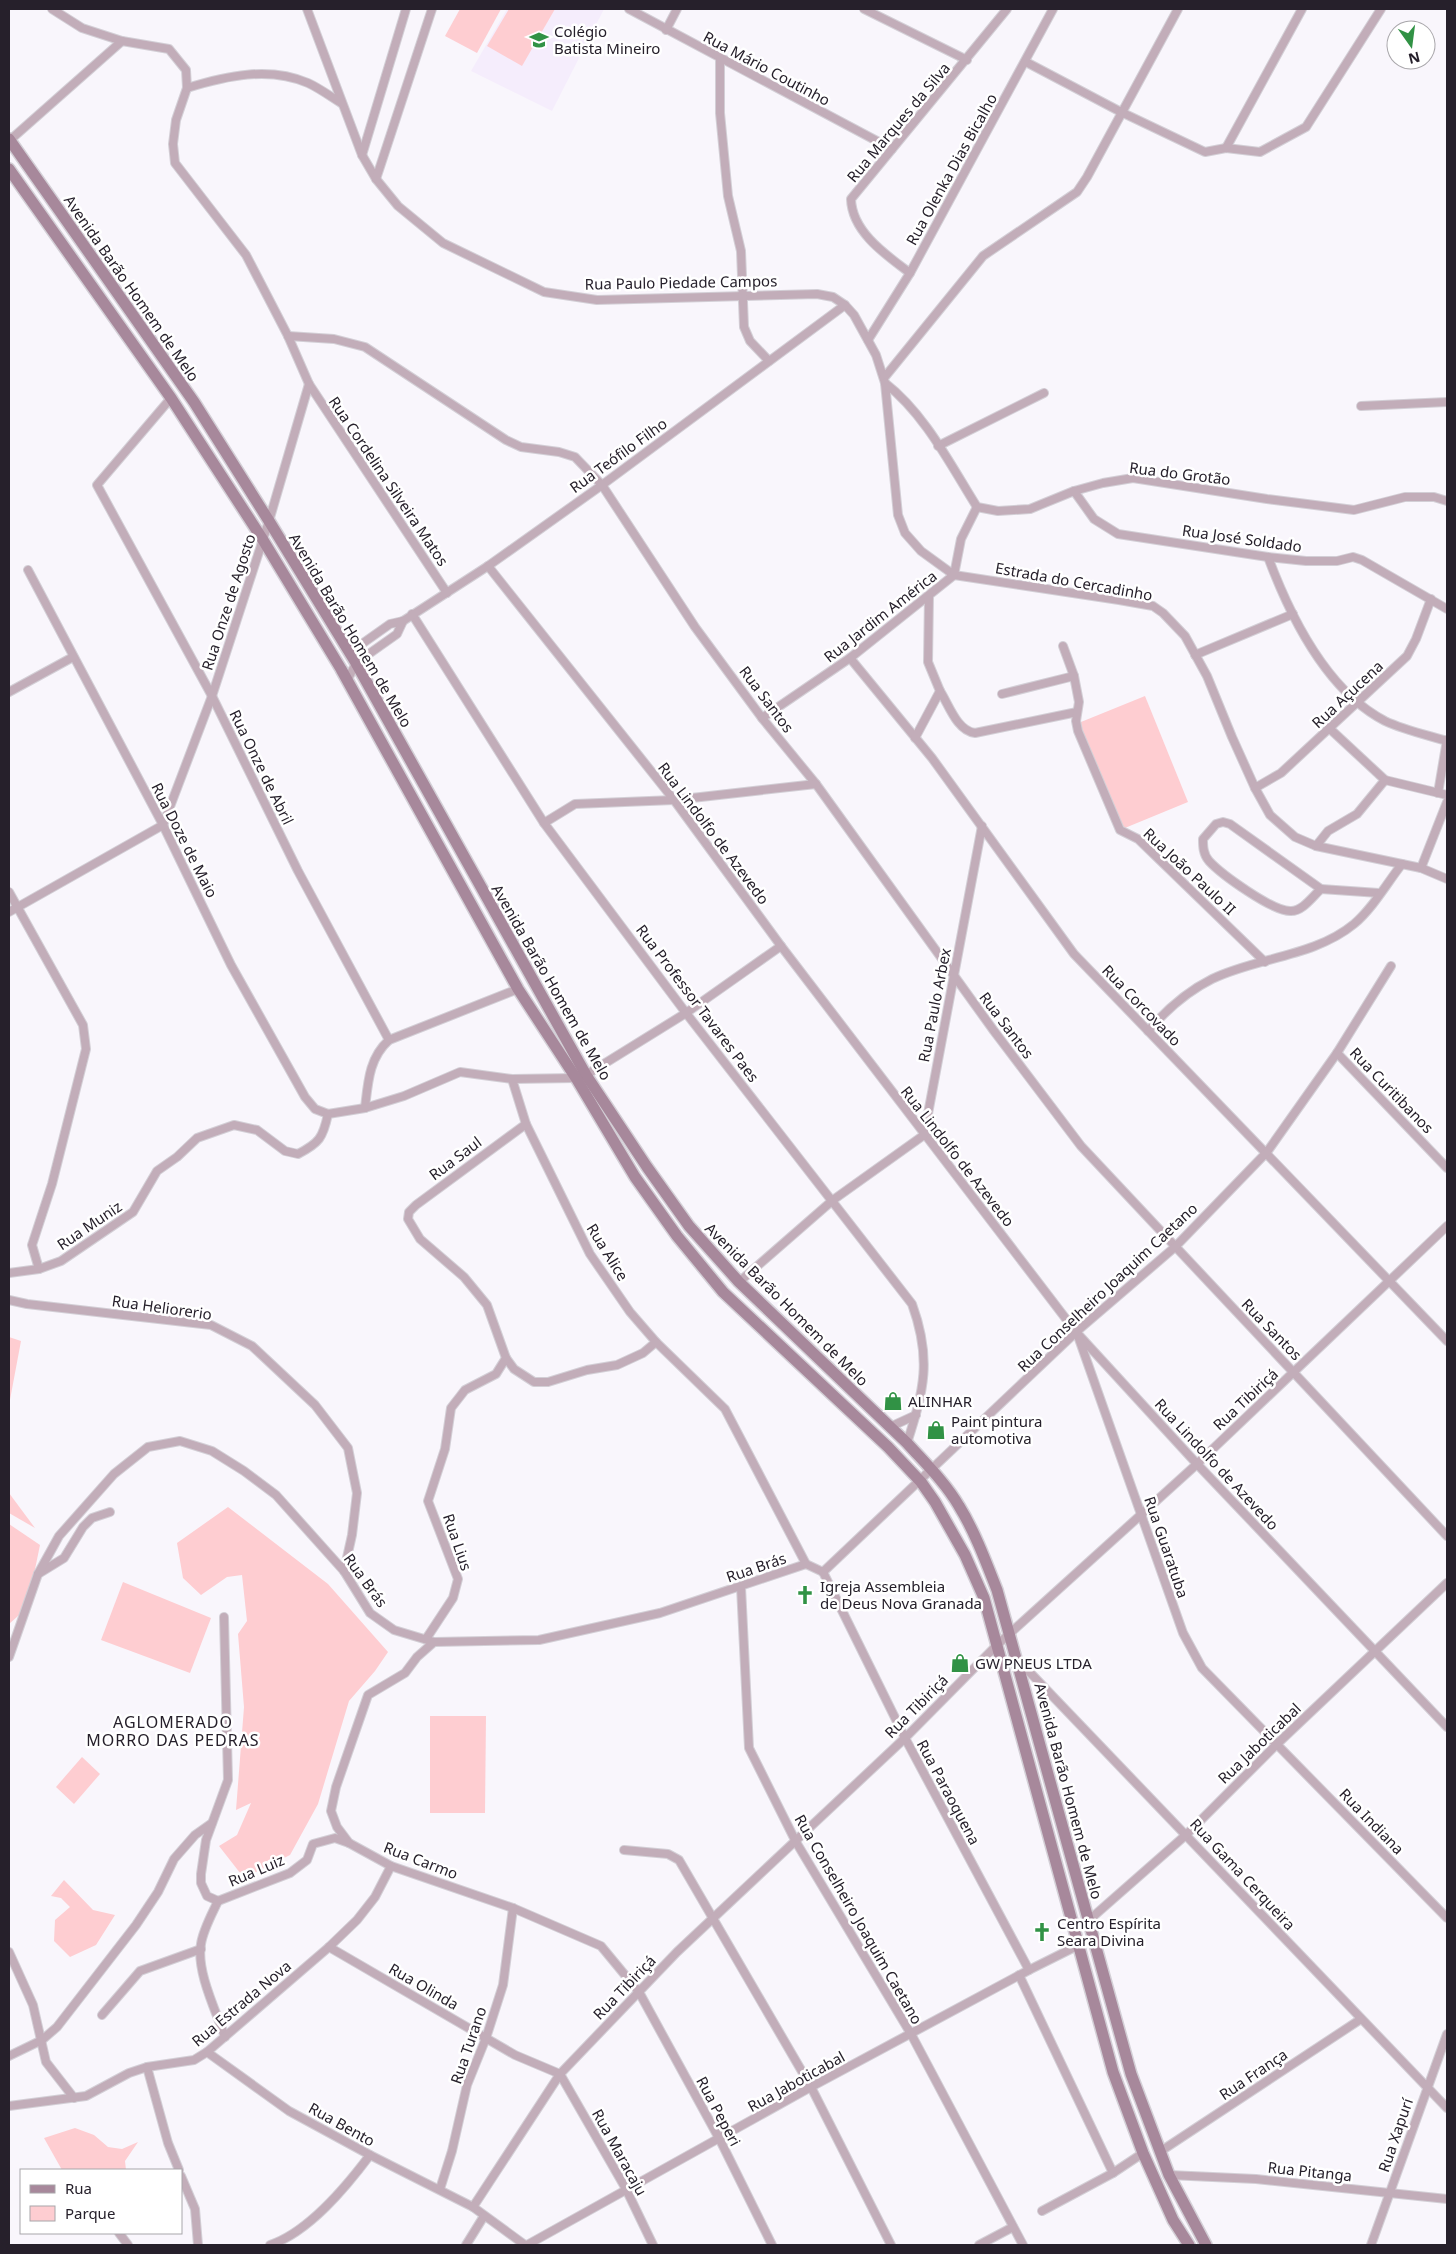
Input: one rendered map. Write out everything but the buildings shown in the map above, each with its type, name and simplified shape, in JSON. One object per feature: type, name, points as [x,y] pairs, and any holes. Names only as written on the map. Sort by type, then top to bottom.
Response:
[{"type":"main road","name":"Avenida Barão Homem de Melo","points":[[9,140],[194,402],[356,663],[635,1177],[677,1236],[723,1292],[888,1447],[921,1482],[935,1502],[965,1555],[984,1598],[1080,1945],[1113,2072],[1143,2153],[1173,2220],[1189,2245]]},
{"type":"main road","name":"Avenida Barão Homem de Melo","points":[[9,169],[172,398],[262,540],[347,681],[518,989],[552,1041],[581,1077],[689,1226],[739,1282],[907,1443],[932,1470],[959,1505],[998,1590],[1131,2074],[1169,2175],[1206,2245]]},
{"type":"main road","points":[[172,398],[182,394],[194,402]]},
{"type":"street","points":[[52,9],[82,28],[122,41],[169,49],[186,70],[187,88],[220,78],[271,72],[308,83],[341,103]]},
{"type":"street","name":"Rua Paulo Piedade Campos","points":[[307,9],[362,155],[376,179],[398,206],[443,244],[544,292],[597,300],[743,294],[817,294],[833,297],[845,305]]},
{"type":"street","points":[[362,155],[406,9]]},
{"type":"street","points":[[376,179],[432,9]]},
{"type":"street","name":"Rua Mário Coutinho","points":[[629,9],[892,149]]},
{"type":"street","points":[[666,30],[677,9]]},
{"type":"street","points":[[864,9],[967,60]]},
{"type":"street","name":"Rua Marques da Silva","points":[[910,273],[885,254],[867,235],[852,210],[852,199],[1007,9]]},
{"type":"street","name":"Rua Olenka Dias Bicalho","points":[[868,340],[910,273],[1026,62],[1053,9]]},
{"type":"street","points":[[978,507],[938,446],[900,394],[884,380],[983,256],[1077,192],[1087,177],[1178,9]]},
{"type":"street","points":[[1226,148],[1302,9]]},
{"type":"street","points":[[1026,62],[1121,112],[1205,152],[1226,148],[1260,152],[1306,127],[1381,9]]},
{"type":"street","points":[[9,140],[122,41]]},
{"type":"street","points":[[720,59],[720,112],[726,178],[741,251],[744,327],[750,340],[769,360]]},
{"type":"street","name":"Rua Cordelina Silveira Matos","points":[[187,88],[175,128],[173,144],[175,163],[246,255],[288,336],[308,384],[447,593]]},
{"type":"street","name":"Estrada do Cercadinho","points":[[845,305],[854,315],[868,340],[884,380],[898,516],[904,533],[921,551],[954,575],[1153,606],[1163,612],[1184,636],[1207,676],[1255,788],[1270,814],[1295,837],[1316,846],[1421,868],[1447,878]]},
{"type":"street","name":"Rua Teófilo Filho","points":[[349,653],[390,624],[403,621],[488,566],[602,485],[845,305]]},
{"type":"street","name":"Rua Santos","points":[[288,336],[334,339],[365,347],[521,448],[559,452],[575,457],[602,485],[695,627],[762,718],[816,784],[954,976],[1081,1146],[1447,1536]]},
{"type":"street","name":"Rua Onze de Agosto","points":[[163,825],[212,696],[269,521],[308,384]]},
{"type":"street","points":[[938,446],[1044,393]]},
{"type":"street","name":"Rua Onze de Abril","points":[[172,398],[98,485],[212,696],[298,871],[389,1040]]},
{"type":"street","points":[[1361,406],[1447,402]]},
{"type":"street","name":"Rua do Grotão","points":[[978,507],[998,511],[1030,510],[1074,491],[1103,483],[1133,478],[1267,500],[1354,510],[1405,497],[1434,497],[1447,501]]},
{"type":"street","name":"Rua José Soldado","points":[[1074,491],[1094,519],[1107,529],[1118,534],[1306,561],[1337,561],[1353,557],[1362,560],[1431,600]]},
{"type":"street","name":"Rua Jardim América","points":[[762,718],[850,658],[954,575],[961,539],[978,507]]},
{"type":"street","points":[[1268,557],[1281,592],[1326,669],[1357,702],[1386,721],[1447,740],[1438,793]]},
{"type":"street","name":"Rua Lindolfo de Azevedo","points":[[488,566],[674,800],[781,946],[1076,1332],[1197,1464],[1447,1728]]},
{"type":"street","name":"Rua Doze de Maio","points":[[28,570],[163,825],[231,965],[305,1097],[315,1109],[328,1114]]},
{"type":"street","points":[[929,596],[928,662],[940,691],[962,728],[968,732],[1077,712]]},
{"type":"street","points":[[1431,600],[1447,609]]},
{"type":"street","name":"Rua Açucena","points":[[1255,788],[1281,773],[1407,656],[1416,639],[1431,600]]},
{"type":"street","name":"Rua Professor Tavares Paes","points":[[412,614],[544,823],[686,1013],[912,1304],[925,1348],[920,1405],[907,1443]]},
{"type":"street","points":[[1195,655],[1293,614]]},
{"type":"street","name":"Rua Teófilo Filho","points":[[356,663],[397,634],[403,621]]},
{"type":"street","name":"Rua João Paulo II","points":[[1062,646],[1074,676],[1079,702],[1076,721],[1078,731],[1120,830],[1138,839],[1265,962]]},
{"type":"street","points":[[9,692],[73,657]]},
{"type":"street","name":"Rua Corcovado","points":[[850,658],[915,738],[982,826],[1074,954],[1267,1152],[1447,1342]]},
{"type":"street","points":[[347,681],[356,663]]},
{"type":"street","points":[[1002,694],[1074,676]]},
{"type":"street","points":[[915,738],[940,691]]},
{"type":"street","points":[[1330,728],[1385,780],[1447,795]]},
{"type":"street","points":[[1316,846],[1328,831],[1357,814],[1385,780]]},
{"type":"street","points":[[544,823],[575,804],[674,800],[816,784]]},
{"type":"street","points":[[1421,868],[1447,802]]},
{"type":"street","points":[[1322,889],[1300,910],[1292,912],[1281,910],[1257,897],[1208,860],[1203,849],[1203,839],[1216,824],[1223,822],[1230,824],[1322,889],[1379,893]]},
{"type":"street","points":[[9,912],[163,825]]},
{"type":"street","name":"Rua Paulo Arbex","points":[[924,1135],[982,826]]},
{"type":"street","points":[[1148,1031],[1170,1005],[1213,979],[1292,954],[1336,936],[1355,924],[1402,864]]},
{"type":"street","points":[[9,892],[82,1025],[86,1049],[52,1184],[32,1246],[38,1269]]},
{"type":"street","points":[[328,1114],[365,1108],[404,1096],[460,1072],[512,1079],[581,1077],[686,1013],[781,946]]},
{"type":"street","name":"Rua Conselheiro Joaquim Caetano","points":[[823,1572],[921,1482],[1076,1332],[1175,1247],[1267,1152],[1336,1053],[1392,966]]},
{"type":"street","points":[[365,1108],[372,1062],[380,1048],[389,1040],[518,989]]},
{"type":"street","name":"Rua Curitibanos","points":[[1336,1053],[1447,1168]]},
{"type":"street","name":"Rua Alice","points":[[512,1079],[526,1124],[590,1254],[630,1312],[656,1342],[725,1409],[806,1564]]},
{"type":"street","name":"Rua Muniz","points":[[9,1273],[38,1269],[61,1261],[133,1212],[157,1171],[177,1157],[197,1138],[234,1124],[257,1130],[285,1151],[298,1154],[314,1146],[324,1134],[328,1114]]},
{"type":"street","name":"Rua Saul","points":[[506,1358],[487,1305],[464,1277],[420,1239],[408,1219],[409,1212],[416,1205],[526,1124]]},
{"type":"street","points":[[739,1282],[833,1200],[924,1135]]},
{"type":"street","name":"Rua Tibiriçá","points":[[473,2207],[560,2074],[639,1992],[714,1917],[796,1842],[904,1738],[997,1645],[1197,1464],[1447,1226]]},
{"type":"street","name":"Rua Heliorerio","points":[[9,1300],[28,1304],[211,1325],[252,1346],[315,1405],[348,1448],[357,1493],[352,1535],[344,1570]]},
{"type":"street","name":"Rua Guaratuba","points":[[1076,1332],[1142,1513],[1183,1633],[1202,1668],[1277,1744]]},
{"type":"street","points":[[506,1358],[514,1369],[534,1382],[548,1382],[587,1370],[618,1365],[644,1353],[656,1342]]},
{"type":"street","name":"Rua Lius","points":[[426,1639],[452,1598],[458,1579],[428,1501],[445,1449],[451,1408],[465,1390],[496,1374],[506,1358]]},
{"type":"street","points":[[890,1427],[916,1415]]},
{"type":"street","name":"Rua Brás","points":[[9,1657],[38,1574],[59,1536],[114,1474],[148,1447],[180,1441],[212,1451],[244,1471],[276,1495],[344,1570],[370,1613],[394,1630],[434,1642],[540,1640],[660,1613],[806,1564]]},
{"type":"street","points":[[38,1574],[64,1558],[83,1527],[92,1518],[110,1512]]},
{"type":"street","points":[[806,1564],[823,1572]]},
{"type":"street","name":"Rua Paraoquena","points":[[823,1572],[904,1738],[1029,1970]]},
{"type":"street","name":"Rua Jaboticabal","points":[[1088,1921],[1187,1834],[1277,1744],[1447,1583]]},
{"type":"street","name":"Rua Conselheiro Joaquim Caetano","points":[[741,1587],[749,1748],[796,1842],[911,2034],[1023,2245]]},
{"type":"street","points":[[224,1617],[228,1780],[206,1840],[201,1883],[207,1896],[218,1901],[201,1944],[201,1949],[206,1983],[225,2037]]},
{"type":"street","name":"Rua Carmo","points":[[434,1642],[417,1657],[405,1673],[368,1695],[336,1787],[331,1811],[338,1828],[349,1843],[391,1866],[513,1908],[602,1946],[639,1992]]},
{"type":"street","name":"Rua Gama Cerqueira","points":[[1018,1660],[1187,1834],[1360,2019],[1427,2085],[1447,2108]]},
{"type":"street","name":"Rua Indiana","points":[[1277,1744],[1447,1918]]},
{"type":"street","points":[[9,2056],[42,2040],[57,2027],[136,1925],[158,1892],[174,1859],[195,1835],[212,1823]]},
{"type":"street","name":"Rua Luiz","points":[[218,1901],[290,1873],[307,1860],[313,1844],[335,1838],[349,1843]]},
{"type":"street","points":[[624,1850],[668,1854],[679,1860],[714,1917],[811,2087],[891,2245]]},
{"type":"street","name":"Rua Estrada Nova","points":[[9,2106],[86,2096],[129,2073],[147,2067],[194,2060],[208,2052],[330,1947],[357,1920],[375,1897],[391,1866]]},
{"type":"street","name":"Rua Turano","points":[[440,2188],[452,2151],[467,2085],[486,2038],[503,1985],[513,1908]]},
{"type":"street","name":"Rua Jaboticabal","points":[[526,2245],[626,2189],[720,2140],[811,2087],[1019,1975],[1080,1945]]},
{"type":"street","name":"Rua Olinda","points":[[330,1947],[515,2055],[560,2074]]},
{"type":"street","points":[[102,2015],[140,1971],[201,1949]]},
{"type":"street","points":[[9,1952],[33,2005],[46,2062],[74,2098]]},
{"type":"street","points":[[1019,1975],[1113,2173]]},
{"type":"street","name":"Rua Peperi","points":[[639,1992],[720,2140],[772,2245]]},
{"type":"street","name":"Rua França","points":[[1160,2151],[1360,2019]]},
{"type":"street","name":"Rua Xapurí","points":[[1371,2245],[1427,2085],[1447,2034]]},
{"type":"street","name":"Rua Bento","points":[[208,2052],[289,2111],[370,2155],[440,2188],[473,2207]]},
{"type":"street","points":[[147,2067],[168,2143],[179,2169]]},
{"type":"street","name":"Rua Maracaju","points":[[560,2074],[626,2189],[653,2245]]},
{"type":"street","points":[[1042,2211],[1113,2173],[1143,2153]]},
{"type":"street","points":[[270,2245],[282,2241],[324,2210],[370,2155]]},
{"type":"street","name":"Rua Pitanga","points":[[1169,2175],[1256,2179],[1447,2199]]},
{"type":"street","points":[[182,2178],[195,2209],[198,2245]]},
{"type":"street","points":[[473,2207],[526,2245]]},
{"type":"street","points":[[466,2245],[484,2216]]},
{"type":"street","points":[[979,2245],[1013,2227]]},
{"type":"street","points":[[119,2234],[128,2245]]},
{"type":"shaded area","name":"Colégio Batista Mineiro","points":[[507,9],[604,9],[552,111],[471,71]]},
{"type":"green space","points":[[460,9],[501,9],[477,53],[445,36]]},
{"type":"green space","points":[[509,9],[555,9],[522,66],[487,46]]},
{"type":"green space","points":[[1145,696],[1188,802],[1120,830],[1076,724]]},
{"type":"green space","points":[[9,1337],[21,1341],[9,1405]]},
{"type":"green space","points":[[9,1493],[35,1528],[9,1513]]},
{"type":"green space","points":[[228,1507],[328,1584],[388,1652],[375,1671],[349,1701],[318,1804],[290,1855],[244,1878],[219,1846],[237,1835],[251,1803],[236,1810],[244,1707],[238,1634],[247,1621],[242,1575],[227,1577],[201,1595],[183,1578],[177,1543]]},
{"type":"green space","points":[[9,1524],[40,1545],[27,1608],[9,1624]]},
{"type":"green space","points":[[123,1582],[211,1618],[190,1673],[101,1640]]},
{"type":"green space","points":[[430,1716],[486,1716],[485,1813],[430,1813]]},
{"type":"green space","points":[[82,1757],[100,1774],[74,1804],[56,1787]]},
{"type":"green space","points":[[64,1880],[93,1910],[115,1915],[96,1945],[70,1957],[54,1941],[55,1920],[70,1907],[61,1898],[51,1896]]},
{"type":"green space","points":[[75,2128],[94,2135],[108,2147],[122,2149],[138,2142],[125,2161],[126,2169],[61,2169],[44,2138]]},
{"type":"place","name":"Colégio Batista Mineiro","points":[[539,40]]},
{"type":"place","name":"ALINHAR","points":[[893,1401]]},
{"type":"place","name":"Paint pintura automotiva","points":[[936,1430]]},
{"type":"place","name":"Igreja Assembleia de Deus Nova Granada","points":[[805,1595]]},
{"type":"place","name":"GW PNEUS LTDA","points":[[960,1663]]},
{"type":"place","name":"Centro Espírita Seara Divina","points":[[1042,1932]]},
{"type":"district","name":"AGLOMERADO MORRO DAS PEDRAS","points":[[173,1731]]}]
